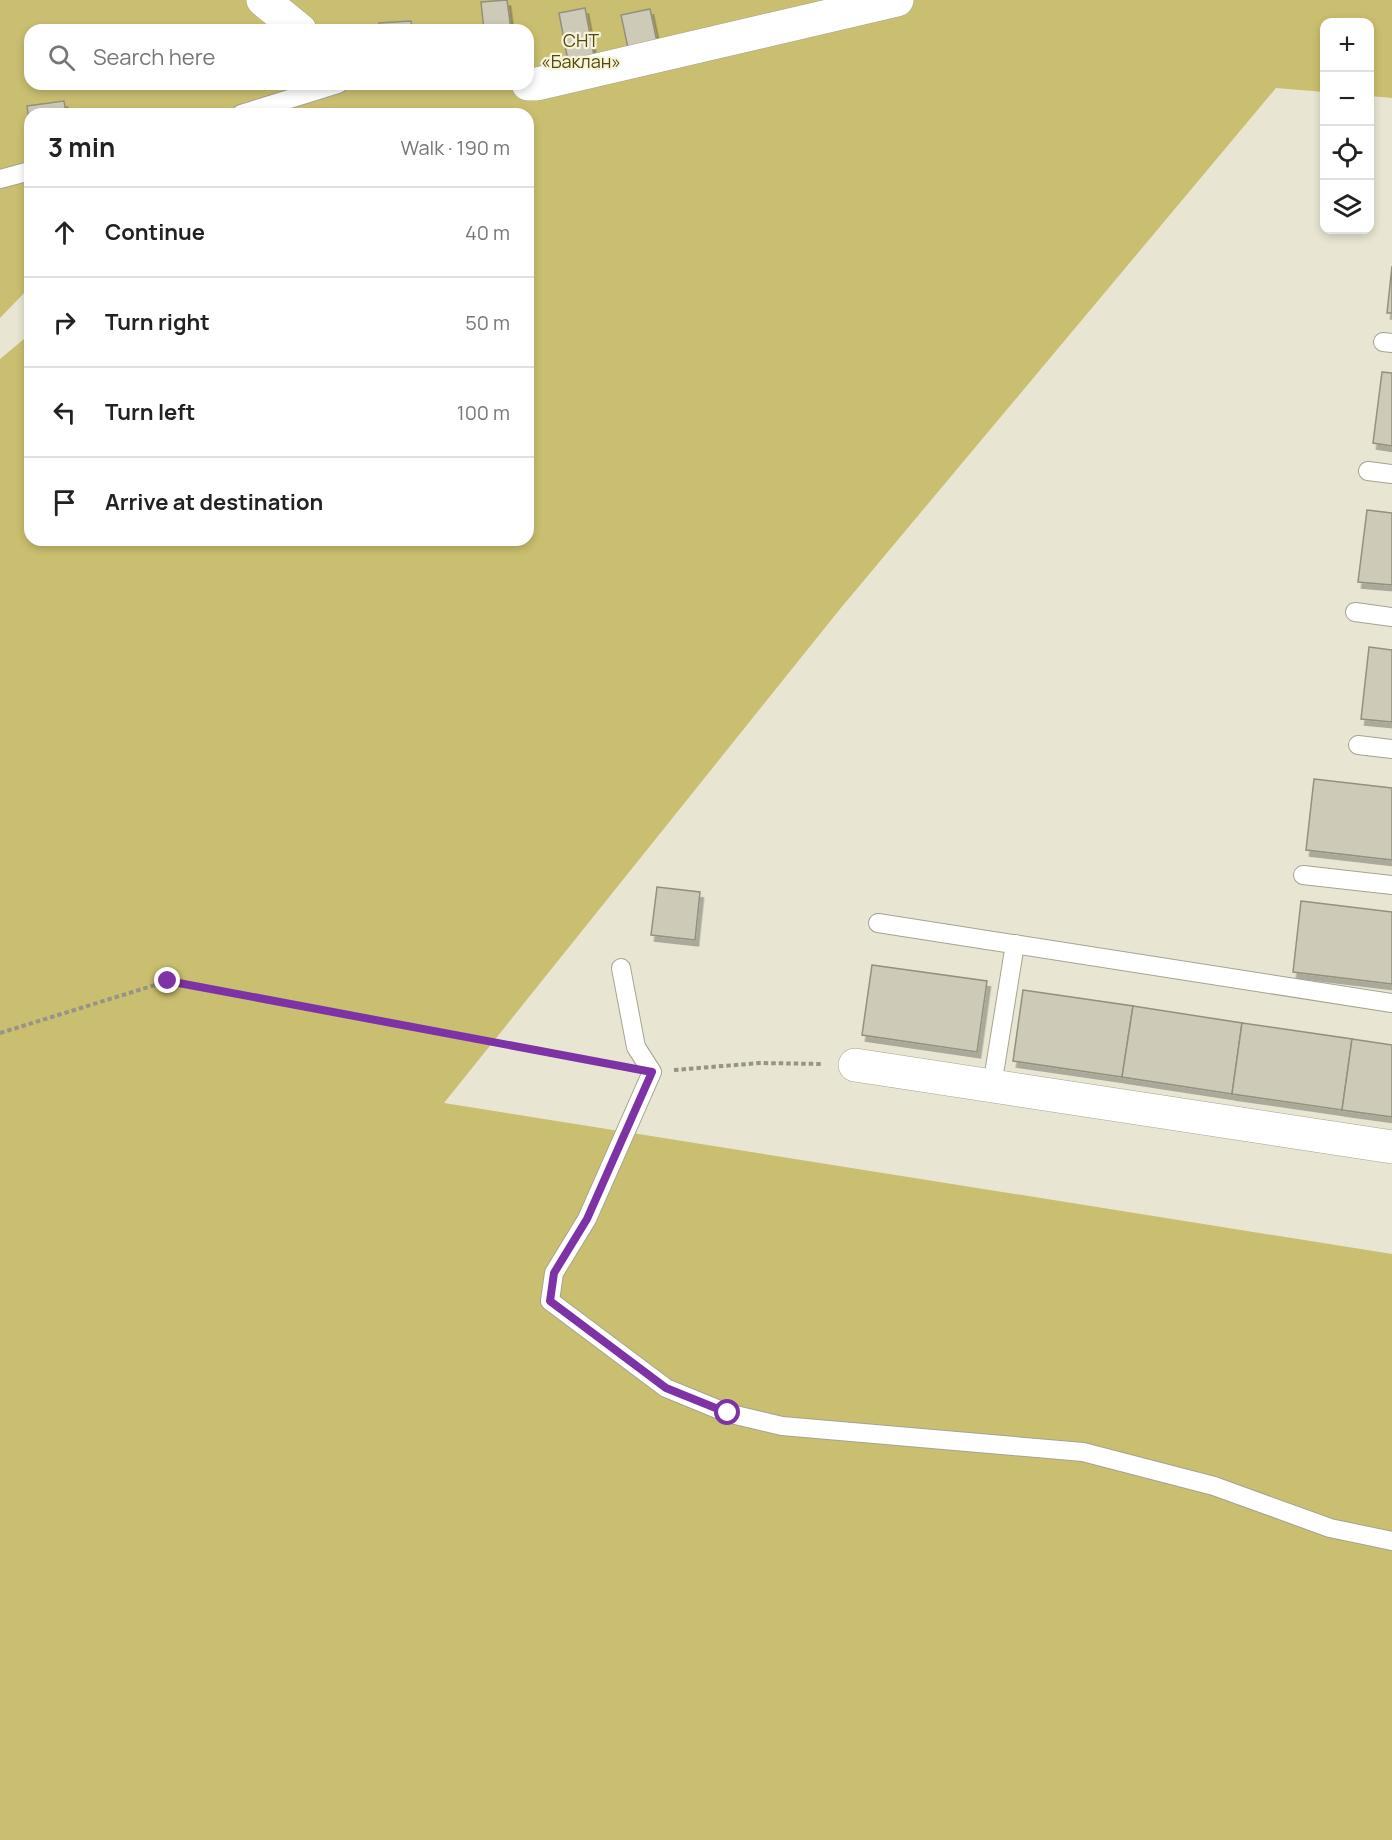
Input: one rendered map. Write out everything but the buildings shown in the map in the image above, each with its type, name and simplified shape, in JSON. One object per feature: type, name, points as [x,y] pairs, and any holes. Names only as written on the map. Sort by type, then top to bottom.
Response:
[{"type":"street","points":[[263,0],[293,24]]},
{"type":"street","points":[[534,84],[897,0]]},
{"type":"street","points":[[855,1065],[1392,1148]]},
{"type":"lane","points":[[260,108],[319,90]]},
{"type":"lane","points":[[0,179],[24,173]]},
{"type":"lane","points":[[1368,471],[1392,474]]},
{"type":"lane","points":[[1355,612],[1392,616]]},
{"type":"lane","points":[[1358,745],[1392,749]]},
{"type":"lane","points":[[1303,875],[1392,885]]},
{"type":"lane","points":[[878,923],[1392,1003]]},
{"type":"lane","points":[[992,1086],[1015,944]]},
{"type":"lane","points":[[621,968],[636,1047],[652,1072],[587,1219],[554,1273],[550,1301],[666,1388],[728,1413],[782,1426],[1083,1452],[1214,1486],[1330,1528],[1392,1541]]},
{"type":"path","points":[[0,1033],[168,981],[652,1072],[760,1063],[855,1065]]},
{"type":"green space","name":"СНТ «Баклан»","points":[[0,0],[1392,0],[1392,98],[1374,96],[1374,18],[1320,18],[1320,92],[1276,88],[840,609],[444,1103],[1392,1254],[1392,1840],[0,1840],[0,359],[24,339],[24,546],[534,546],[534,108],[24,108],[24,293],[0,318]]},
{"type":"route","points":[[168,981],[652,1072],[587,1219],[554,1273],[550,1301],[666,1388],[728,1413]]}]
